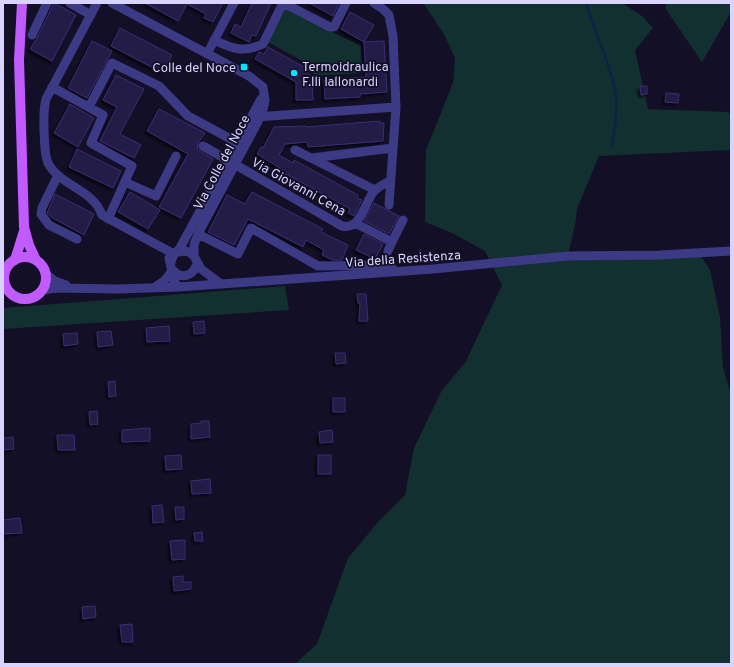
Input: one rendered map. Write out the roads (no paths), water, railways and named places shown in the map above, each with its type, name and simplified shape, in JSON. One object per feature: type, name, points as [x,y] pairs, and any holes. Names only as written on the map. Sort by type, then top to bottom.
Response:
[{"type":"main road","points":[[15,260],[24,227],[19,60],[22,6]]},
{"type":"main road","points":[[24,227],[29,245],[36,260],[44,268],[46,283],[42,290],[30,298],[22,299],[6,293],[3,278],[7,267],[15,260],[25,257],[36,260]]},
{"type":"street","points":[[32,35],[47,3]]},
{"type":"street","points":[[70,3],[91,15]]},
{"type":"street","points":[[97,3],[52,87],[44,107],[45,150],[48,162],[58,175],[90,197],[97,204],[102,215],[172,253],[187,251],[206,274],[221,284]]},
{"type":"street","name":"Via Colle del Noce","points":[[112,3],[258,82],[264,87],[265,93],[265,101],[231,163],[177,252],[164,281],[154,288]]},
{"type":"street","points":[[207,54],[234,3]]},
{"type":"street","points":[[214,40],[234,50],[243,50],[263,44],[281,7],[287,4],[330,27],[334,27],[346,3]]},
{"type":"street","points":[[374,3],[383,9],[388,15],[393,36],[396,107],[389,205]]},
{"type":"street","points":[[89,107],[112,63],[159,86],[188,116],[238,143]]},
{"type":"street","points":[[52,87],[103,115],[91,143],[132,166],[108,219]]},
{"type":"street","points":[[256,117],[396,107]]},
{"type":"street","name":"Via Colle del Noce","points":[[192,286],[196,272],[194,245],[198,234],[231,163],[238,143],[256,117]]},
{"type":"street","name":"Via Giovanni Cena","points":[[203,146],[342,226],[351,226],[355,223],[375,190],[390,181]]},
{"type":"street","points":[[312,158],[393,148]]},
{"type":"street","points":[[295,150],[375,190]]},
{"type":"street","points":[[125,182],[156,196],[176,156]]},
{"type":"street","points":[[58,175],[42,208],[41,214],[49,224],[77,239]]},
{"type":"street","points":[[388,251],[403,220]]},
{"type":"street","points":[[355,223],[392,242]]},
{"type":"street","points":[[198,234],[238,254],[251,228],[318,266],[388,265],[392,268],[392,272]]},
{"type":"street","points":[[162,248],[168,255],[177,274],[185,276],[191,273],[195,261]]},
{"type":"street","name":"Via della Resistenza","points":[[42,290],[77,287],[178,287],[392,272],[568,256],[660,255],[731,251]]},
{"type":"street","points":[[172,266],[174,281],[178,287]]},
{"type":"street","name":"Via della Resistenza","points":[[46,274],[57,282],[77,287]]},
{"type":"waterway","points":[[586,3],[614,86],[616,98],[616,122],[612,147]]},
{"type":"place","name":"Colle del Noce","points":[[244,67]]},
{"type":"place","name":"Termoidraulica F.lli Iallonardi","points":[[294,73]]}]
